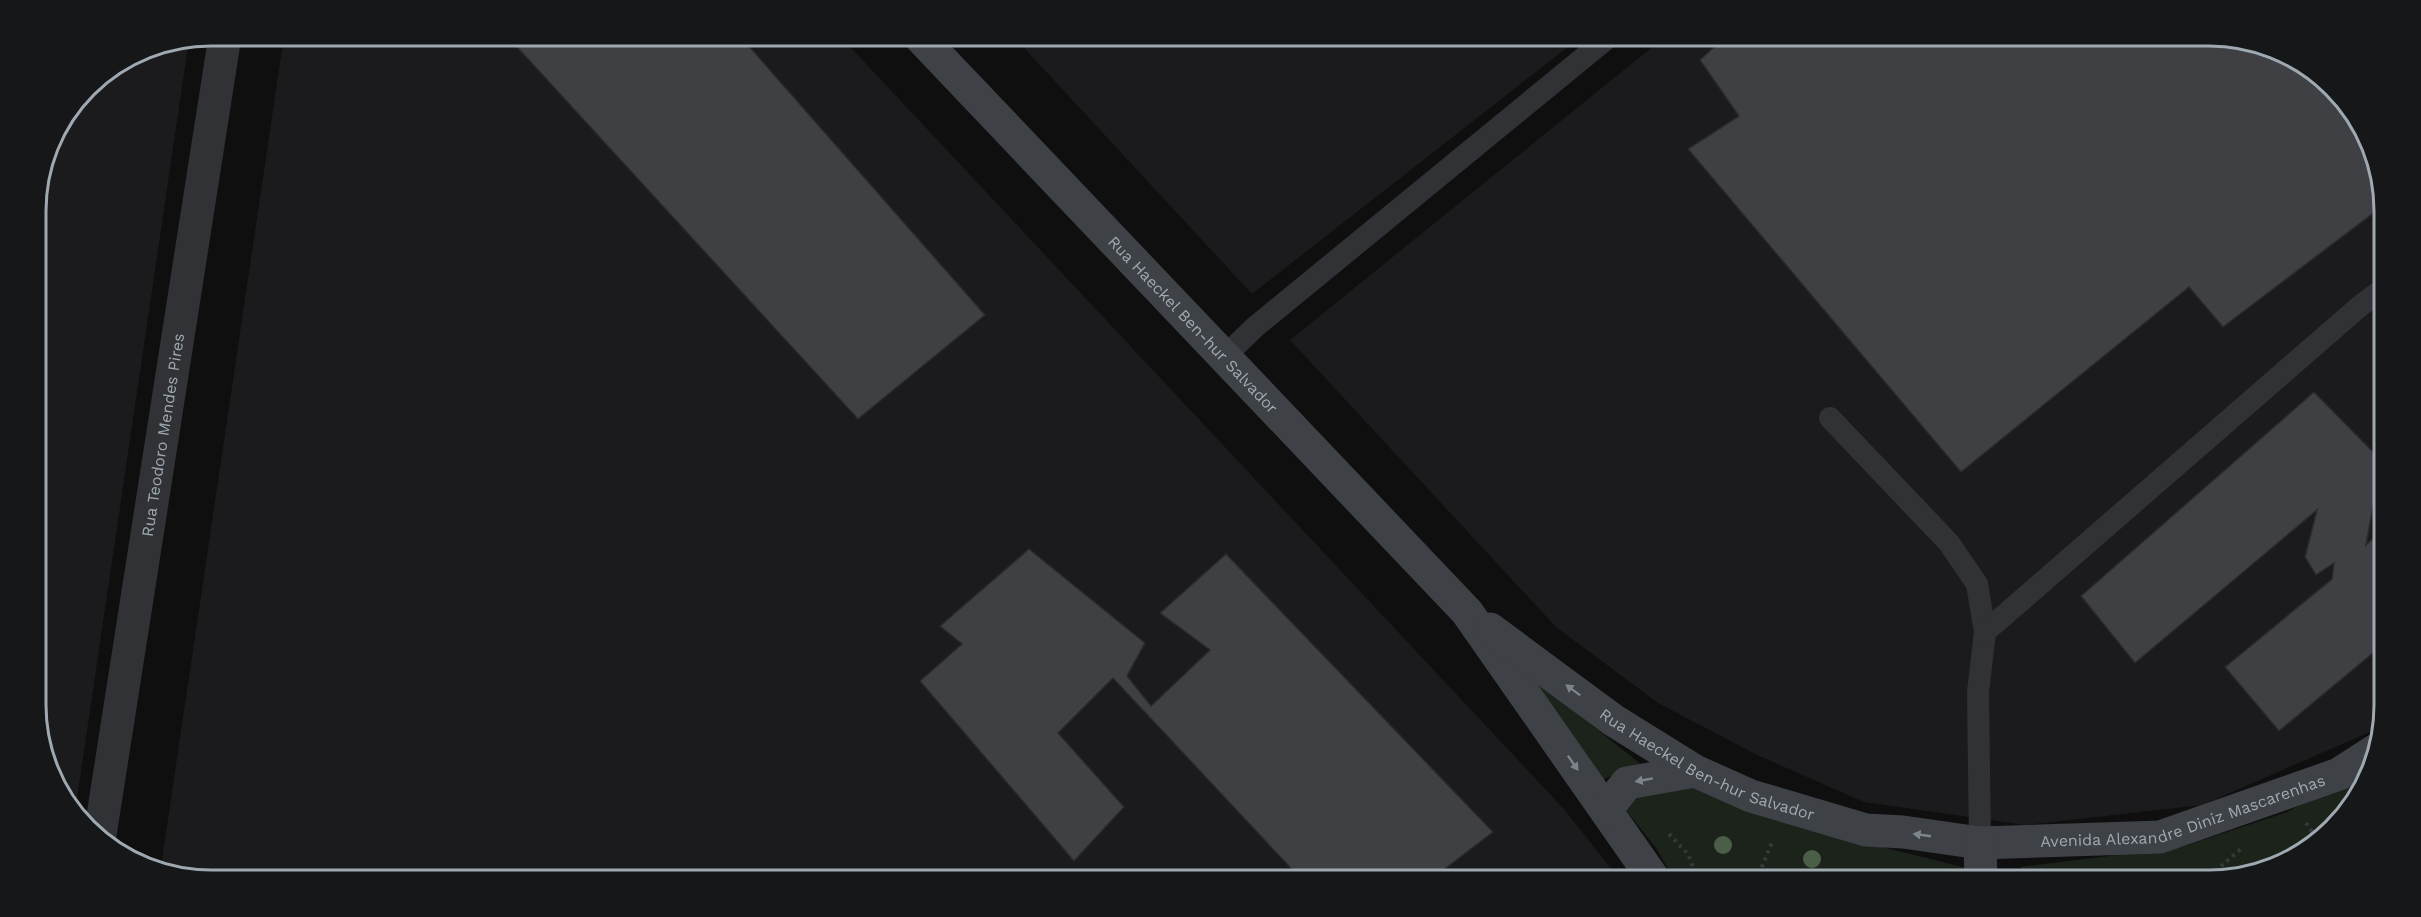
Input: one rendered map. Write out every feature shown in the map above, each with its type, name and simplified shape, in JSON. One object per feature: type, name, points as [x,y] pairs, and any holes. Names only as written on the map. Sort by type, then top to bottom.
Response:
[{"type":"street","name":"Rua Teodoro Mendes Pires","points":[[101,828],[223,47]]},
{"type":"street","name":"Rua Haeckel Ben-hur Salvador","points":[[929,47],[1467,612],[1647,870]]},
{"type":"street","name":"Rua Haeckel Ben-hur Salvador","points":[[1467,612],[1613,720],[1695,771],[1751,796],[1866,830],[1980,843]]},
{"type":"street","name":"Avenida Alexandre Diniz Mascarenhas","points":[[1980,843],[2160,837],[2339,774],[2367,756]]},
{"type":"street","points":[[1606,810],[1627,783],[1695,771]]},
{"type":"street","points":[[1980,843],[1981,870]]},
{"type":"lane","points":[[1224,357],[1255,327],[1597,46]]},
{"type":"lane","points":[[1985,632],[2374,296]]},
{"type":"lane","points":[[1830,418],[1949,543],[1977,584],[1985,632],[1978,692],[1980,843]]},
{"type":"path","points":[[2301,816],[2313,833]]},
{"type":"path","points":[[1760,870],[1775,834]]},
{"type":"path","points":[[2217,870],[2246,845]]},
{"type":"shaded area","points":[[1569,46],[1252,294],[1023,47]]},
{"type":"shaded area","points":[[1653,46],[2210,46],[2240,50],[2318,87],[2347,120],[2358,138],[2369,169],[2374,211],[2372,730],[2202,805],[2025,825],[1864,802],[1757,755],[1658,703],[1556,627],[1290,340]]},
{"type":"shaded area","points":[[282,47],[850,47],[1563,808],[1612,870],[211,870],[190,869],[161,863]]},
{"type":"shaded area","points":[[188,49],[77,801],[63,779],[55,759],[46,706],[48,190],[52,169],[63,138],[95,95],[120,74],[148,59]]},
{"type":"shaded area","points":[[1522,670],[1642,765],[1601,780]]},
{"type":"shaded area","points":[[2360,774],[2334,814],[2310,836],[2273,858],[2252,865],[2220,870],[2025,870],[2020,867],[2182,847],[2287,812]]},
{"type":"shaded area","points":[[1661,782],[1715,791],[1807,828],[1974,870],[1669,870],[1656,848],[1621,804]]},
{"type":"building","points":[[1715,46],[2210,46],[2242,50],[2283,63],[2318,87],[2334,103],[2347,120],[2362,148],[2373,190],[2374,213],[2223,327],[2189,287],[1961,472],[1688,149],[1739,116],[1700,60]]},
{"type":"building","points":[[517,47],[749,47],[985,315],[858,419]]},
{"type":"building","points":[[2314,392],[2374,453],[2374,502],[2366,545],[2374,537],[2374,652],[2279,731],[2225,667],[2332,579],[2334,563],[2316,575],[2305,557],[2317,510],[2135,663],[2081,596]]},
{"type":"building","points":[[1029,549],[1145,643],[1127,676],[1151,706],[1210,650],[1160,613],[1226,554],[1493,832],[1443,870],[1293,870],[1113,678],[1058,733],[1124,807],[1074,861],[920,681],[962,644],[940,626]]}]
